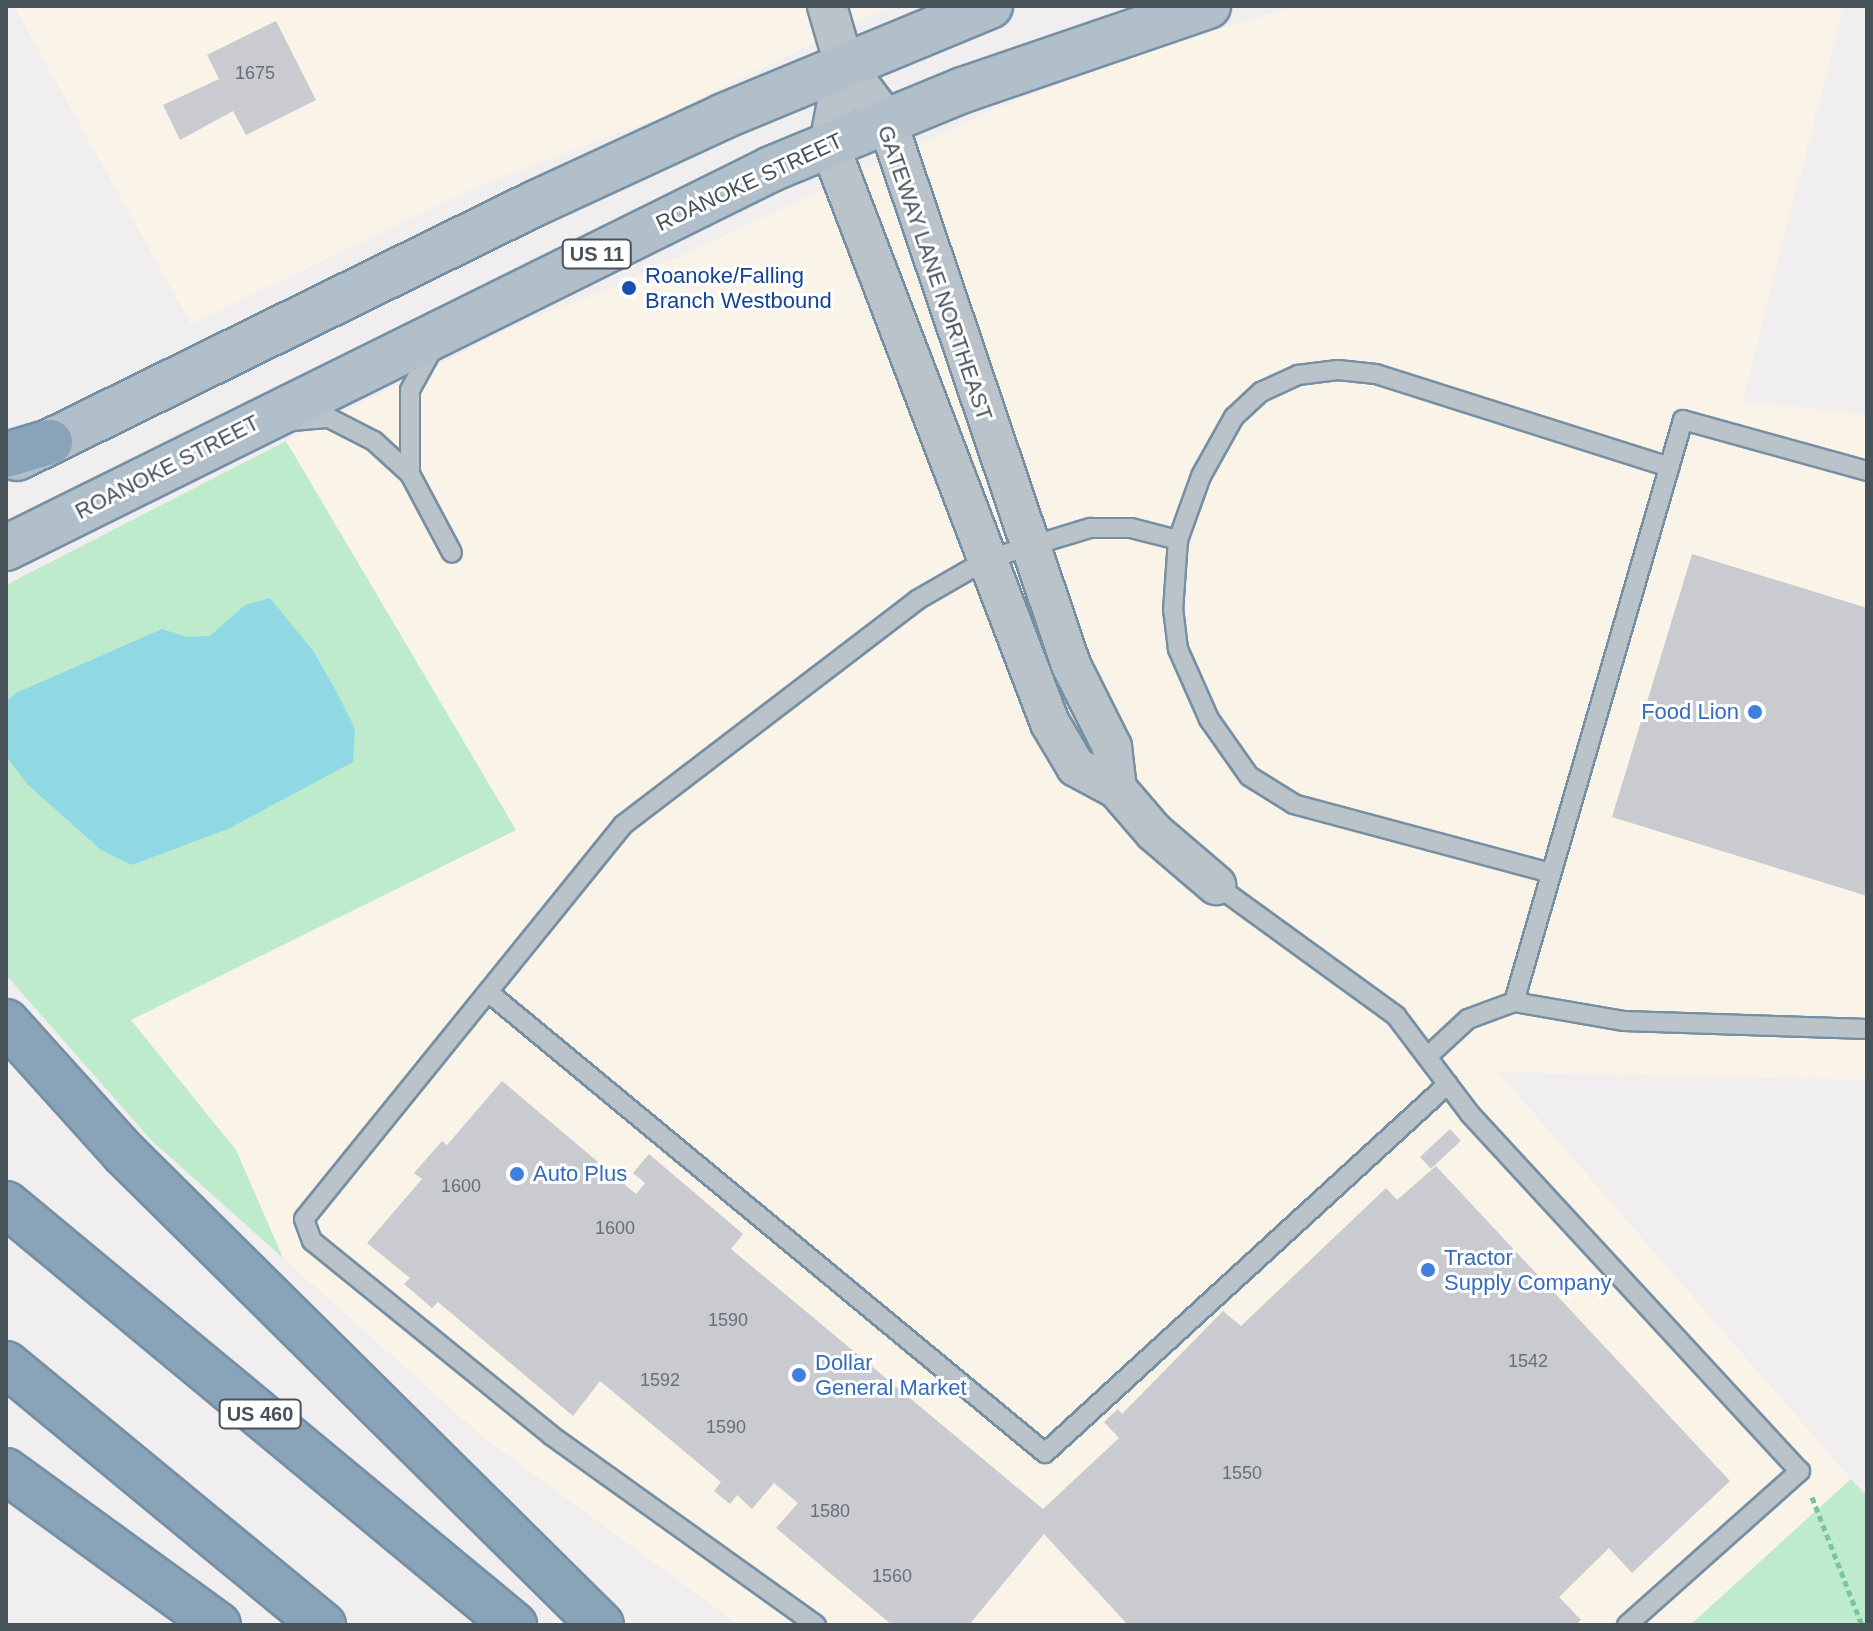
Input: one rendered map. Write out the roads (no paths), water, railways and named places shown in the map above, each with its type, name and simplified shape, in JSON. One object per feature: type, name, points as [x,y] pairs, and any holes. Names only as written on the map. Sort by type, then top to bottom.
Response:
[{"type":"highway","points":[[6,455],[50,442]]},
{"type":"highway","points":[[6,1022],[124,1153],[601,1625]]},
{"type":"highway","name":"US 460","points":[[6,1204],[514,1625]]},
{"type":"highway","points":[[6,1364],[323,1625]]},
{"type":"highway","points":[[6,1471],[218,1625]]},
{"type":"main road","points":[[6,463],[536,203],[844,64],[990,6]]},
{"type":"main road","name":"ROANOKE STREET","points":[[6,548],[456,323],[829,144],[1208,6]]},
{"type":"street","points":[[827,6],[844,64],[829,144],[1050,723],[1076,767],[1117,789],[1154,832],[1216,885]]},
{"type":"street","name":"GATEWAY LANE NORTHEAST","points":[[844,64],[887,121],[1071,665],[1112,747],[1117,789]]},
{"type":"lane","points":[[410,474],[410,390],[426,356],[456,323]]},
{"type":"lane","points":[[1551,873],[1294,804],[1249,776],[1209,719],[1178,649],[1173,600],[1178,540],[1201,476],[1234,417],[1261,392],[1298,375],[1338,370],[1376,374],[1670,467]]},
{"type":"lane","points":[[235,433],[329,418],[354,427],[410,474],[452,553]]},
{"type":"lane","points":[[1514,1002],[1683,420],[1867,471]]},
{"type":"lane","points":[[816,1625],[551,1435],[312,1241],[304,1219],[623,825],[917,600],[988,559],[1090,528],[1131,528],[1178,540]]},
{"type":"lane","points":[[1216,885],[1396,1016],[1448,1084],[1800,1471],[1627,1625]]},
{"type":"lane","points":[[488,992],[1045,1453],[1448,1084]]},
{"type":"lane","points":[[1427,1057],[1468,1019],[1514,1002],[1624,1021],[1867,1029]]},
{"type":"water","points":[[270,598],[314,652],[336,691],[355,729],[353,762],[230,828],[132,865],[101,850],[28,785],[6,756],[6,702],[16,693],[162,629],[187,637],[210,636],[245,605]]},
{"type":"place","name":"Roanoke/Falling Branch Westbound","points":[[629,288]]},
{"type":"place","name":"Food Lion","points":[[1755,712]]},
{"type":"place","name":"Auto Plus","points":[[517,1174]]},
{"type":"place","name":"Tractor Supply Company","points":[[1428,1270]]},
{"type":"place","name":"Dollar General Market","points":[[799,1375]]}]
